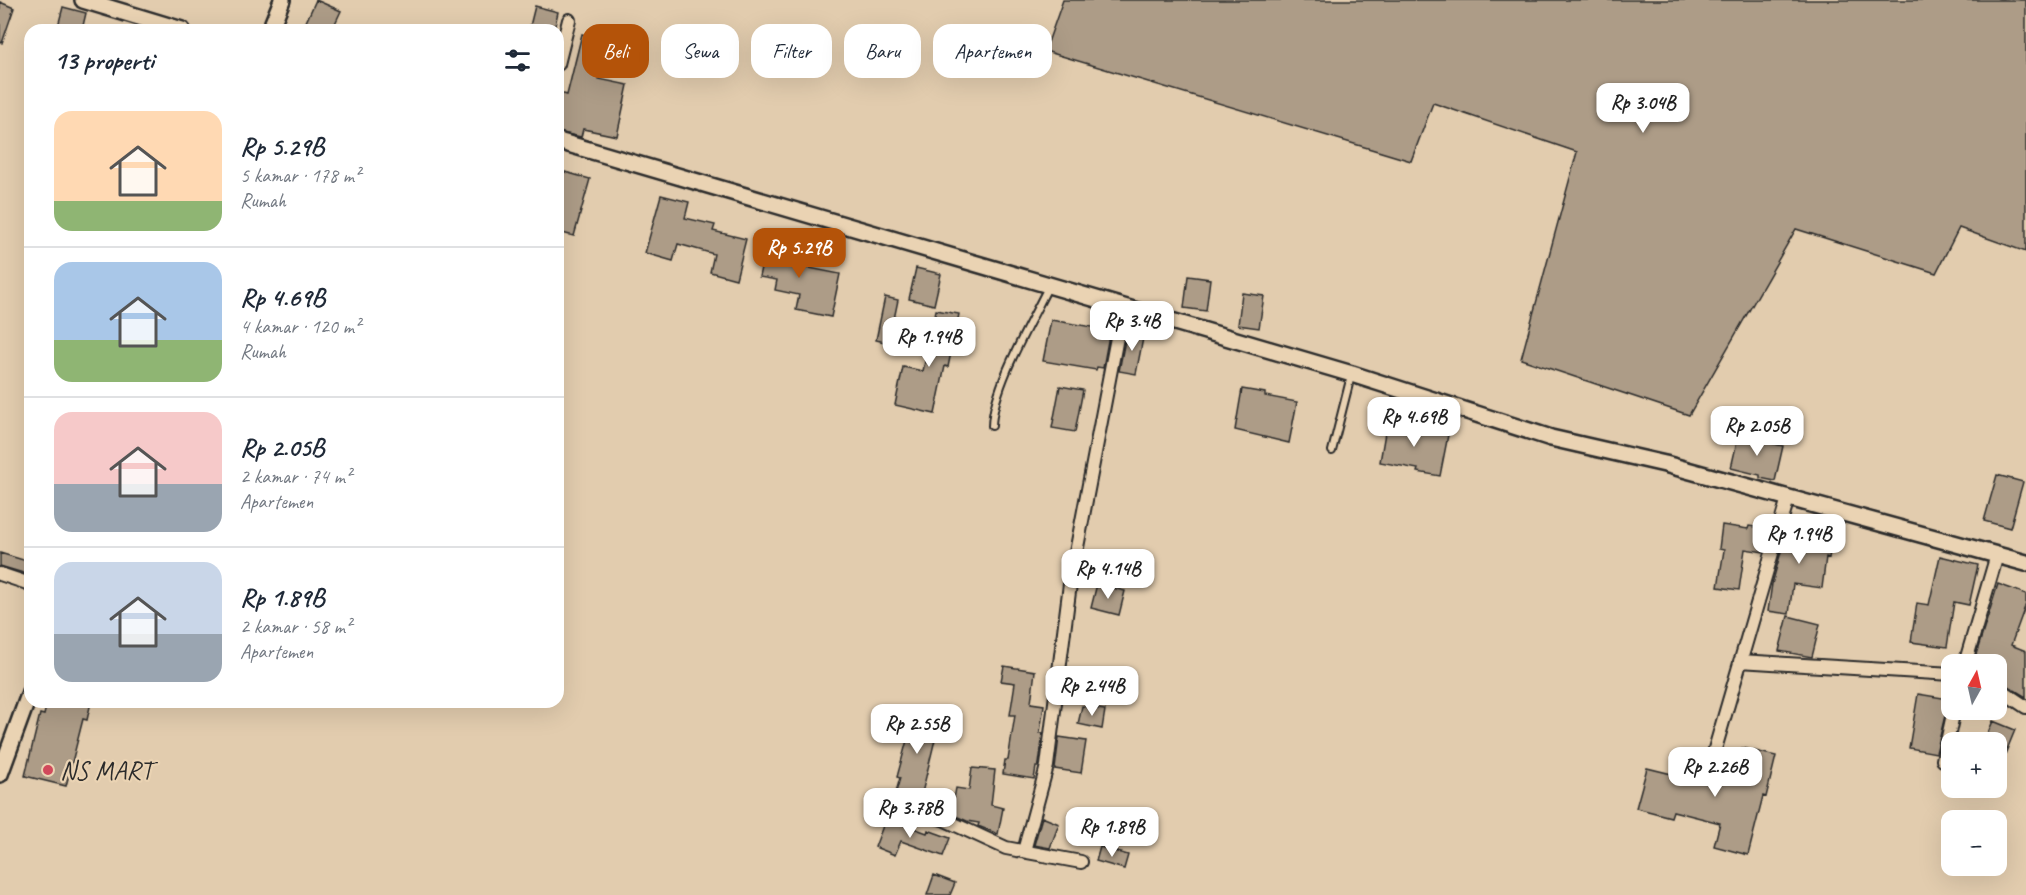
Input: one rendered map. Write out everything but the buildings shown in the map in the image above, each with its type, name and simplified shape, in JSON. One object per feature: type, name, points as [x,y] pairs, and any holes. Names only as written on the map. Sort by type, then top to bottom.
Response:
[{"type":"street","points":[[83,0],[162,24]]},
{"type":"street","points":[[272,24],[282,0]]},
{"type":"street","points":[[564,40],[569,20]]},
{"type":"street","points":[[564,143],[1352,374],[1551,438],[1665,464],[2026,563]]},
{"type":"street","points":[[1024,851],[1047,766],[1070,584],[1123,306]]},
{"type":"street","points":[[1715,749],[1788,498]]},
{"type":"street","points":[[1968,654],[1996,555]]},
{"type":"street","points":[[0,574],[24,582]]},
{"type":"street","points":[[1740,661],[1941,673]]},
{"type":"street","points":[[2007,694],[2026,706]]},
{"type":"street","points":[[0,774],[24,708]]},
{"type":"street","points":[[902,806],[943,819],[1006,848],[1081,862]]},
{"type":"lane","points":[[992,426],[992,417],[1001,386],[1049,284]]},
{"type":"lane","points":[[1332,451],[1352,374]]},
{"type":"place","name":"NS MART","points":[[48,770]]}]
